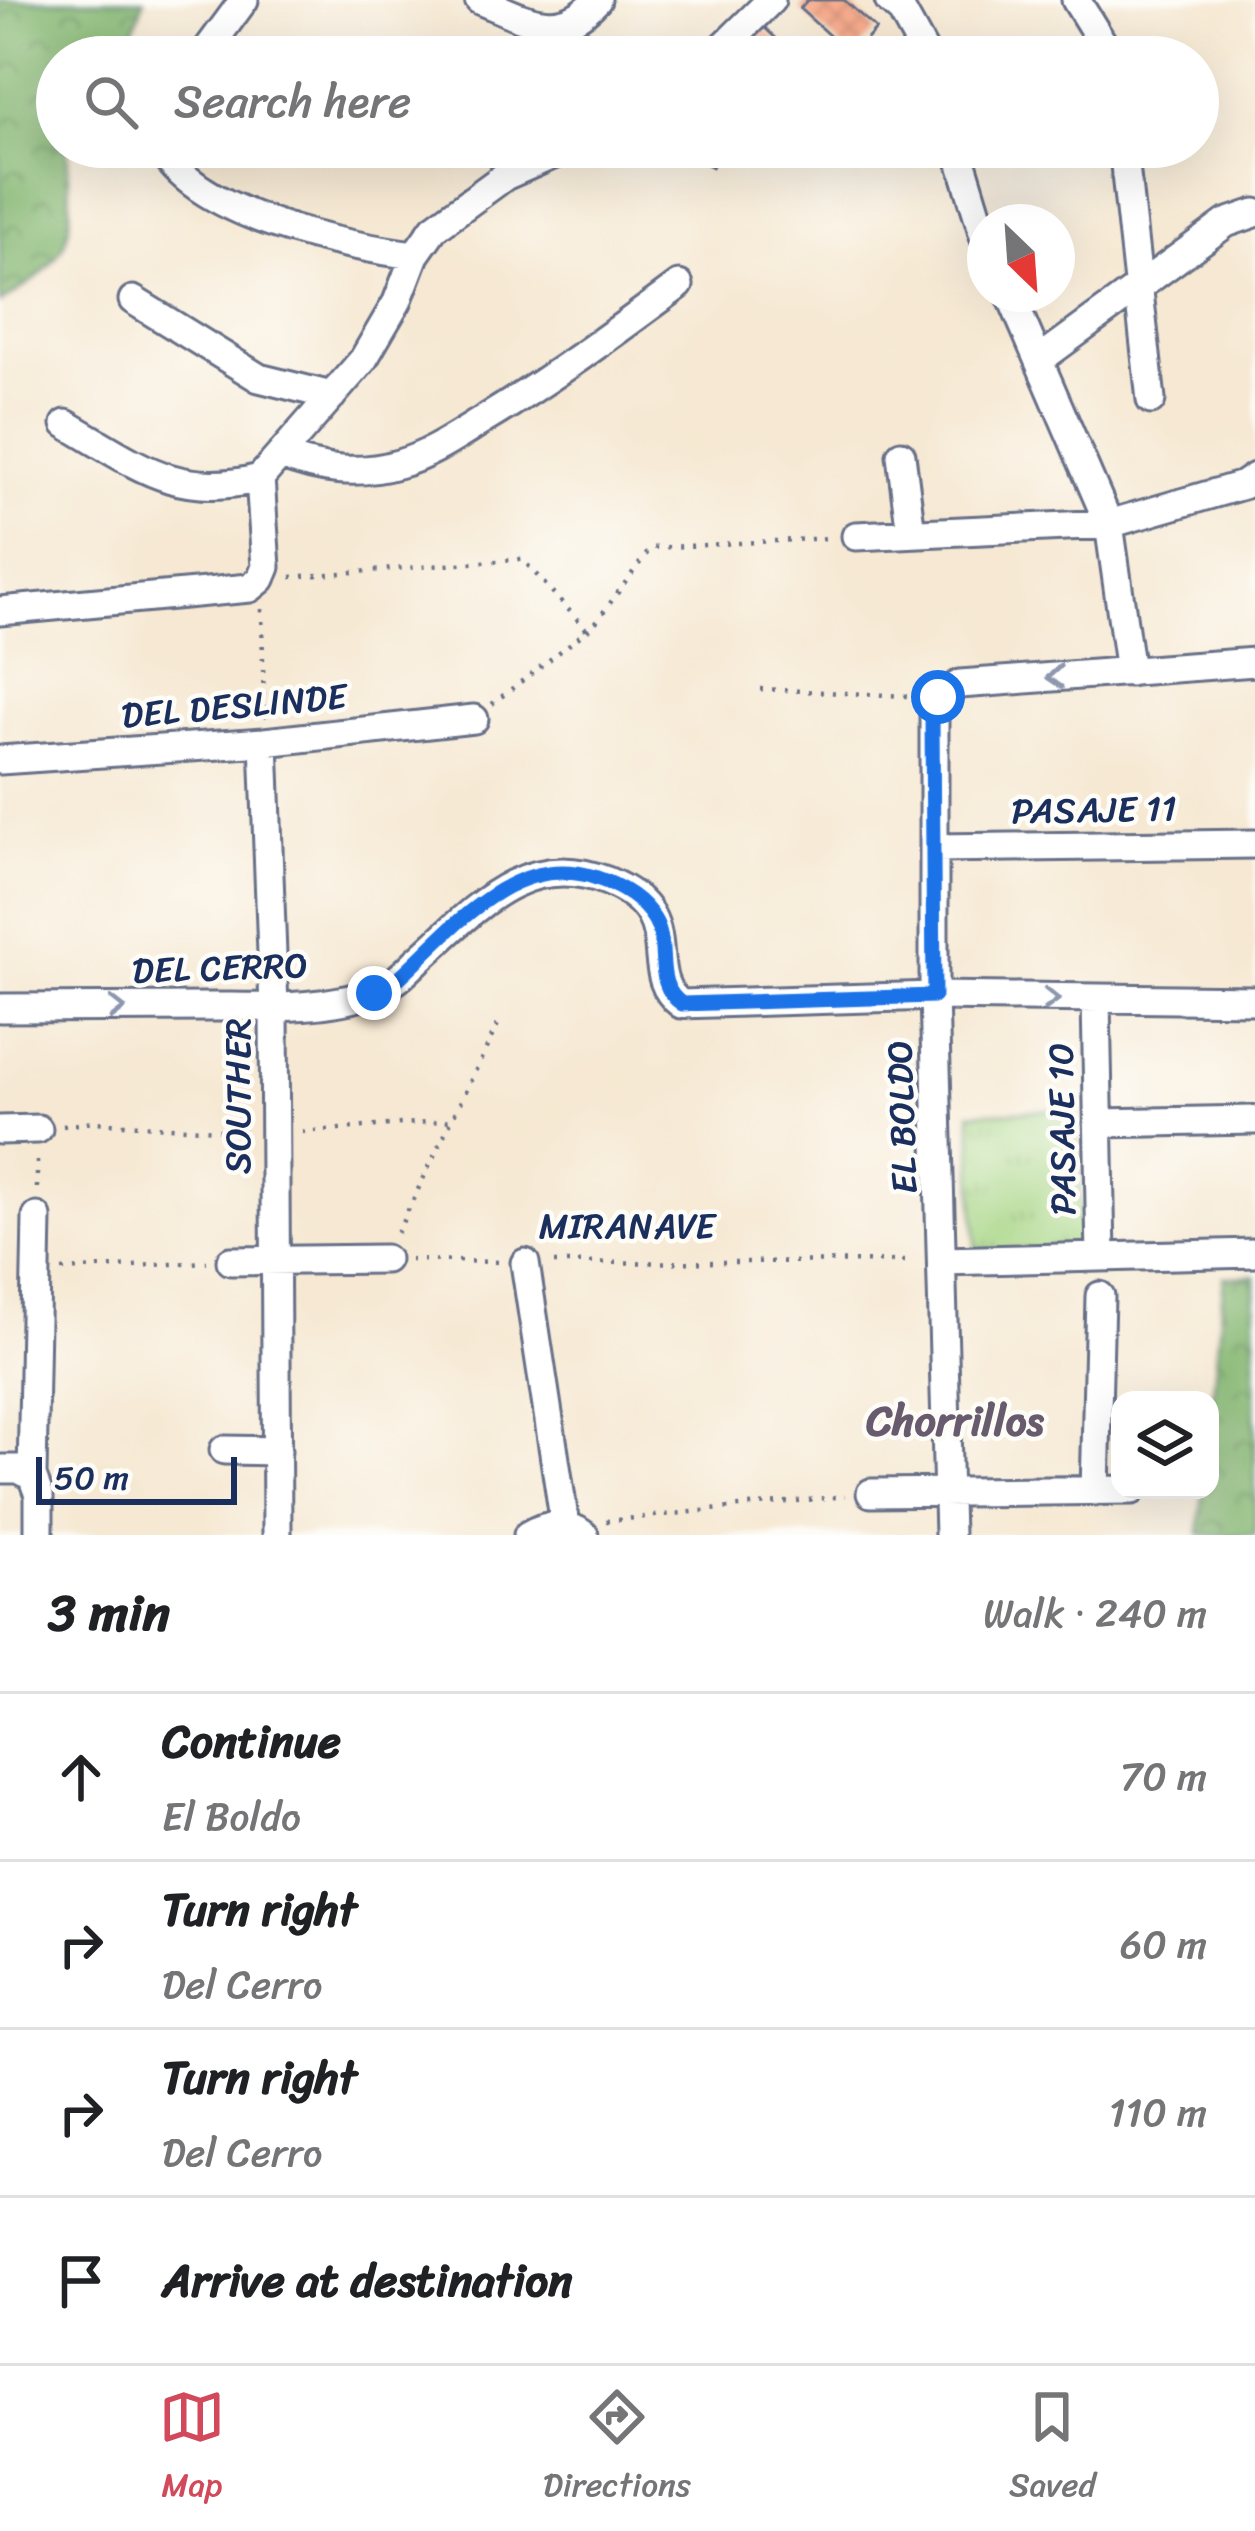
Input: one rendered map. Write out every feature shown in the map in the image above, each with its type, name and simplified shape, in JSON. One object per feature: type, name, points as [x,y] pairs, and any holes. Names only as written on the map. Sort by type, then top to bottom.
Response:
[{"type":"street","points":[[217,36],[244,0]]},
{"type":"street","points":[[478,0],[551,25],[570,23],[597,0]]},
{"type":"street","points":[[734,36],[771,0]]},
{"type":"street","points":[[889,0],[915,36]]},
{"type":"street","points":[[1076,0],[1098,36]]},
{"type":"street","points":[[176,168],[234,209],[358,248],[415,255]]},
{"type":"street","points":[[66,424],[181,484],[209,488],[260,478],[332,396],[383,328],[415,255],[434,228],[523,168]]},
{"type":"street","points":[[963,168],[974,204]]},
{"type":"street","points":[[1126,168],[1151,400]]},
{"type":"street","points":[[1040,360],[1226,223],[1255,188]]},
{"type":"street","points":[[1226,223],[1255,213]]},
{"type":"street","points":[[280,455],[318,470],[351,471],[396,465],[428,453],[533,390],[679,285]]},
{"type":"street","points":[[133,300],[259,377],[332,396]]},
{"type":"street","points":[[1018,312],[1109,524],[1130,672]]},
{"type":"street","points":[[901,455],[911,533]]},
{"type":"street","points":[[856,536],[1109,524],[1244,485],[1255,477]]},
{"type":"street","points":[[0,611],[238,592],[261,579],[266,567],[260,478]]},
{"type":"street","points":[[938,697],[960,684],[1255,662]]},
{"type":"street","name":"EL BOLDO","points":[[938,697],[932,717],[934,996],[949,1535]]},
{"type":"street","name":"DEL DESLINDE","points":[[0,760],[264,742],[474,719]]},
{"type":"street","name":"SOUTHER","points":[[264,742],[274,1007],[278,1535]]},
{"type":"street","name":"PASAJE 11","points":[[934,848],[1255,844]]},
{"type":"street","name":"DEL CERRO","points":[[0,1009],[274,1007],[374,993],[391,985],[507,884],[542,874],[579,872],[610,882],[639,900],[658,923],[662,973],[669,994],[682,1004],[934,996],[1255,1000]]},
{"type":"street","name":"PASAJE 10","points":[[1096,1000],[1101,1257]]},
{"type":"street","points":[[1098,1123],[1255,1120]]},
{"type":"street","points":[[0,1130],[38,1129]]},
{"type":"street","points":[[37,1217],[32,1477],[39,1495],[39,1535]]},
{"type":"street","points":[[942,1261],[1255,1253]]},
{"type":"street","points":[[230,1261],[385,1259]]},
{"type":"street","points":[[525,1263],[574,1530],[544,1527],[528,1535]]},
{"type":"street","points":[[1095,1491],[1100,1295]]},
{"type":"street","points":[[224,1450],[277,1450]]},
{"type":"street","points":[[0,1469],[19,1469],[32,1477]]},
{"type":"street","points":[[871,1493],[1111,1491]]},
{"type":"path","points":[[474,719],[587,630],[651,548],[856,536]]},
{"type":"path","points":[[264,742],[261,579],[522,559],[587,630]]},
{"type":"path","points":[[760,689],[938,697]]},
{"type":"path","points":[[385,1259],[499,1022]]},
{"type":"path","points":[[37,1217],[38,1129],[93,1122],[275,1134],[452,1120]]},
{"type":"path","name":"MIRANAVE","points":[[385,1259],[942,1261]]},
{"type":"path","points":[[36,1271],[230,1261]]},
{"type":"path","points":[[574,1530],[871,1493]]},
{"type":"green space","points":[[0,0],[144,0],[131,36],[36,36],[36,168],[68,168],[69,222],[58,254],[0,303]]},
{"type":"green space","points":[[1077,1109],[1082,1247],[976,1251],[971,1113]]},
{"type":"green space","points":[[1255,1276],[1255,1535],[1199,1535],[1202,1499],[1219,1499],[1219,1391],[1213,1391],[1224,1277]]},
{"type":"building","points":[[808,0],[844,0],[876,29],[870,36],[830,36],[800,9]]},
{"type":"district","name":"Chorrillos","points":[[955,1421]]},
{"type":"route","points":[[374,993],[391,985],[507,884],[542,874],[579,872],[610,882],[639,900],[658,923],[662,973],[669,994],[682,1004],[934,996],[932,717],[938,697]]}]
